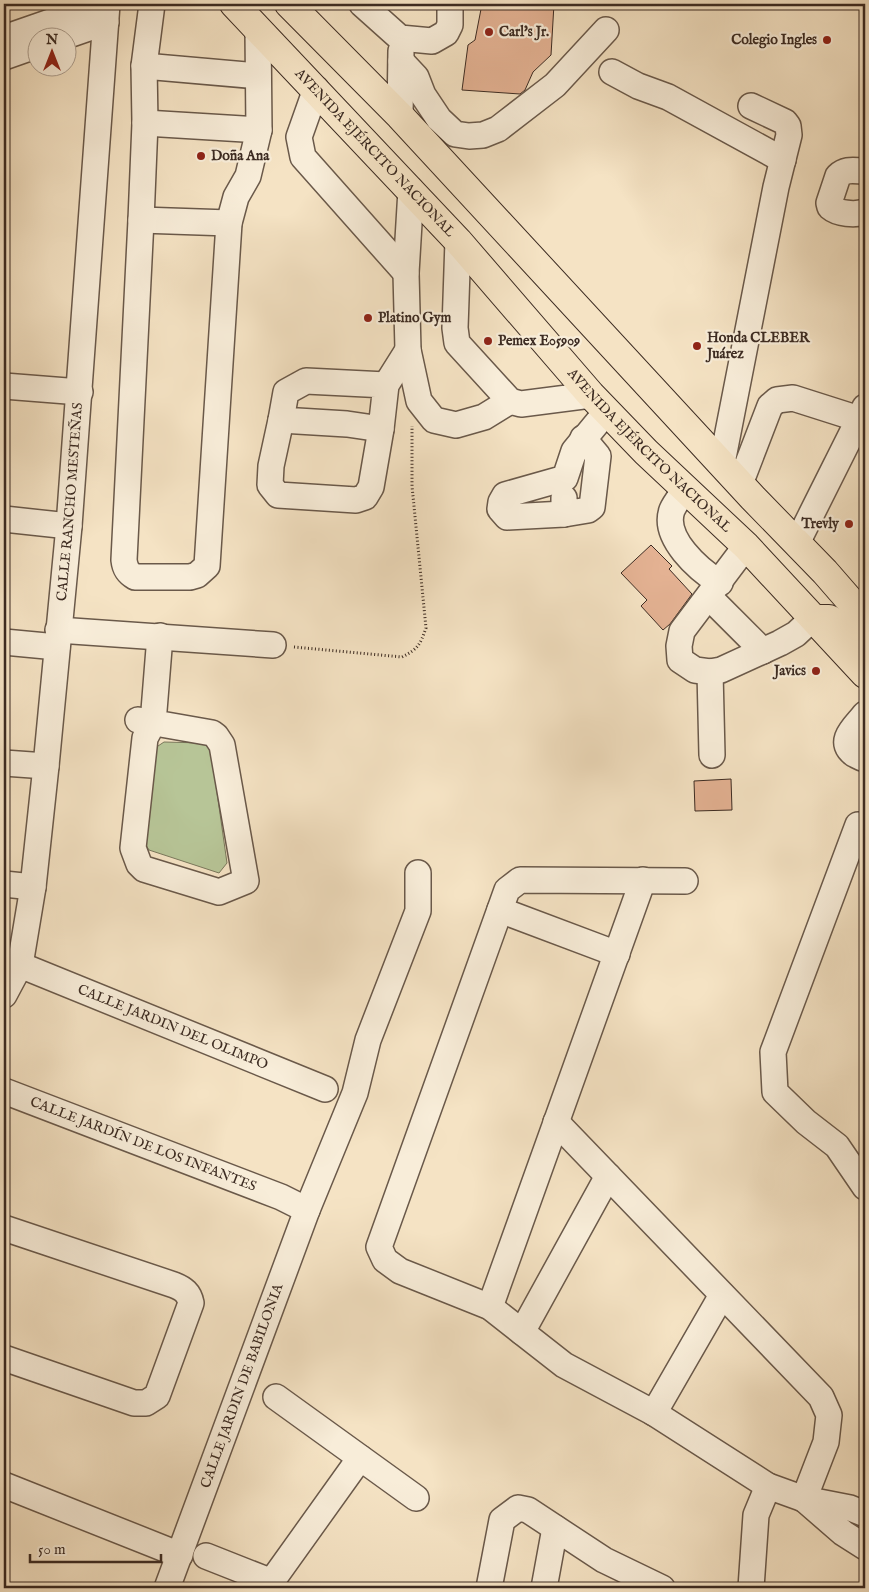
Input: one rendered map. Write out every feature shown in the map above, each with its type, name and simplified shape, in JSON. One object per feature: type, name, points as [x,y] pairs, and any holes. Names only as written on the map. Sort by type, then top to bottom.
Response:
[{"type":"main road","name":"AVENIDA EJÉRCITO NACIONAL","points":[[234,4],[458,241],[599,403],[685,490],[746,546],[865,674]]},
{"type":"main road","points":[[289,4],[400,116],[740,484],[862,608]]},
{"type":"main road","points":[[746,546],[795,586],[802,588],[812,585],[825,572]]},
{"type":"main road","points":[[812,619],[829,619],[865,641]]},
{"type":"street","points":[[152,4],[144,66],[141,220],[124,560],[124,567],[128,573],[135,577],[190,577],[197,575],[208,566],[229,223],[236,197],[248,176],[260,130],[258,31]]},
{"type":"street","points":[[401,50],[432,41],[446,33],[450,25],[450,4]]},
{"type":"street","points":[[365,5],[401,50],[416,77],[423,95],[439,119],[455,134],[469,136],[483,135],[498,129],[555,85],[606,30]]},
{"type":"street","points":[[76,28],[105,10]]},
{"type":"street","points":[[4,38],[105,10]]},
{"type":"street","name":"CALLE RANCHO MESTEÑAS","points":[[4,995],[20,965],[33,887],[46,766],[80,392],[105,10]]},
{"type":"street","points":[[4,57],[28,49]]},
{"type":"street","points":[[400,116],[401,50]]},
{"type":"street","points":[[144,66],[258,76]]},
{"type":"street","points":[[612,72],[638,86],[668,97],[783,160]]},
{"type":"street","points":[[316,89],[299,137],[303,157],[406,273]]},
{"type":"street","points":[[722,464],[776,187],[789,135],[788,126],[785,122],[751,106]]},
{"type":"street","points":[[144,123],[260,130]]},
{"type":"street","points":[[865,171],[847,170],[840,174],[829,203],[830,207],[835,211],[857,214],[865,212]]},
{"type":"street","points":[[411,190],[406,273],[408,350],[419,401],[434,420],[456,426],[484,417],[510,401]]},
{"type":"street","points":[[141,220],[229,223]]},
{"type":"street","points":[[458,241],[455,328],[457,343],[510,401],[521,404],[599,403],[583,438],[574,451],[564,478],[564,514]]},
{"type":"street","points":[[386,385],[306,381],[286,392],[271,466],[270,485],[278,495],[356,500],[365,497],[371,487],[386,385],[408,350]]},
{"type":"street","points":[[4,386],[80,392]]},
{"type":"street","points":[[740,484],[770,406],[777,400],[793,398],[862,413],[797,543]]},
{"type":"street","points":[[281,420],[347,424],[381,429]]},
{"type":"street","points":[[564,478],[505,495],[500,502],[500,509],[507,517],[564,514],[588,510],[592,507],[598,456],[583,438]]},
{"type":"street","points":[[685,490],[672,510],[672,530],[684,553],[703,572],[714,590],[763,651]]},
{"type":"street","points":[[4,519],[69,526]]},
{"type":"street","points":[[746,546],[682,631],[679,646],[680,660],[695,670],[710,672],[721,670],[796,634],[812,619]]},
{"type":"street","points":[[145,727],[212,733],[220,740],[246,881],[219,892],[144,869],[139,864],[133,848],[145,727],[150,635]]},
{"type":"street","points":[[4,642],[150,635],[273,645]]},
{"type":"street","points":[[710,672],[712,755]]},
{"type":"street","points":[[865,714],[846,740],[849,750],[865,759]]},
{"type":"street","points":[[4,763],[46,766]]},
{"type":"street","points":[[858,825],[773,1052],[775,1092],[806,1122],[837,1146],[865,1187]]},
{"type":"street","name":"CALLE JARDIN DE BABILONIA","points":[[167,1588],[307,1210],[355,1093],[368,1040],[418,912],[418,873]]},
{"type":"street","points":[[685,881],[520,880],[507,890],[379,1247],[385,1260],[400,1271],[490,1307],[564,1365],[654,1413],[768,1486],[804,1498],[850,1508],[865,1514]]},
{"type":"street","points":[[490,1307],[644,880]]},
{"type":"street","points":[[4,884],[33,887]]},
{"type":"street","points":[[500,910],[617,954]]},
{"type":"street","name":"CALLE JARDIN DEL OLIMPO","points":[[20,965],[325,1089]]},
{"type":"street","name":"CALLE JARDÍN DE LOS INFANTES","points":[[4,1091],[281,1197],[307,1210]]},
{"type":"street","points":[[556,1122],[821,1397],[829,1415],[826,1442],[804,1498]]},
{"type":"street","points":[[522,1332],[608,1176]]},
{"type":"street","points":[[4,1228],[184,1289],[190,1297],[191,1303],[156,1396],[146,1403],[134,1403],[4,1358]]},
{"type":"street","points":[[654,1413],[722,1294]]},
{"type":"street","points":[[276,1397],[416,1498]]},
{"type":"street","points":[[206,1556],[270,1585],[360,1458]]},
{"type":"street","points":[[4,1485],[180,1555]]},
{"type":"street","points":[[751,1588],[756,1515],[768,1486]]},
{"type":"street","points":[[804,1498],[843,1533],[865,1547]]},
{"type":"street","points":[[489,1588],[502,1520],[518,1508],[528,1510],[604,1560],[662,1588]]},
{"type":"street","points":[[544,1588],[555,1528]]},
{"type":"path","points":[[273,645],[402,657],[414,651],[421,643],[426,628],[412,486],[411,447],[412,421],[419,401]]},
{"type":"green space","points":[[164,742],[203,743],[211,750],[227,863],[219,873],[149,850],[144,842],[152,750]]},
{"type":"building","points":[[482,4],[554,4],[551,55],[533,72],[525,90],[520,94],[462,90],[468,45],[475,40]]},
{"type":"building","points":[[651,545],[672,566],[669,569],[692,594],[670,624],[663,630],[641,606],[647,600],[621,573]]},
{"type":"building","points":[[731,779],[732,810],[695,811],[694,781]]},
{"type":"place","name":"Carl's Jr.","points":[[489,32]]},
{"type":"place","name":"Colegio Ingles","points":[[827,40]]},
{"type":"place","name":"Doña Ana","points":[[201,156]]},
{"type":"place","name":"Platino Gym","points":[[368,318]]},
{"type":"place","name":"Pemex E05909","points":[[488,341]]},
{"type":"place","name":"Honda CLEBER Juárez","points":[[697,346]]},
{"type":"place","name":"Trevly","points":[[849,524]]},
{"type":"place","name":"Javics","points":[[816,671]]}]
